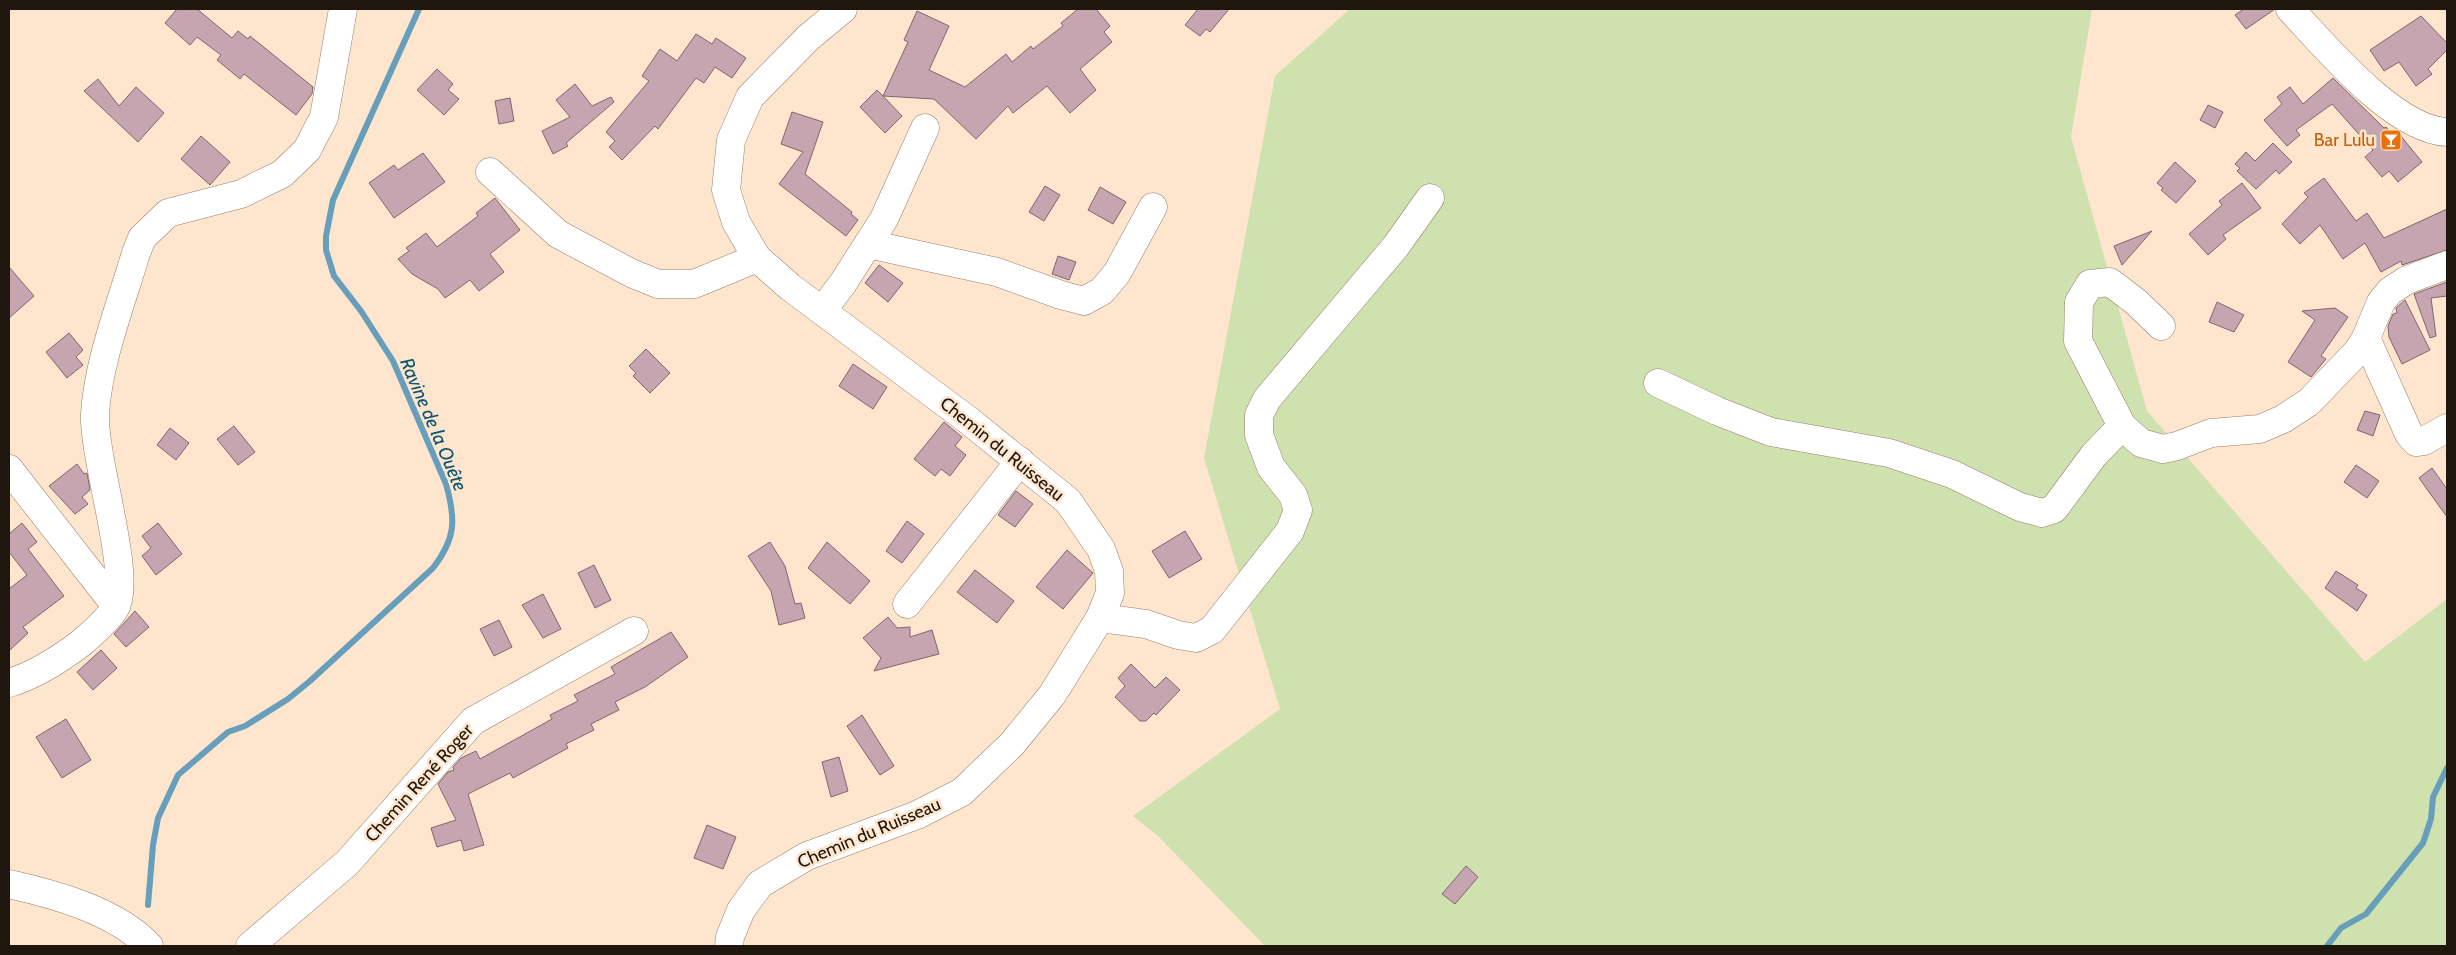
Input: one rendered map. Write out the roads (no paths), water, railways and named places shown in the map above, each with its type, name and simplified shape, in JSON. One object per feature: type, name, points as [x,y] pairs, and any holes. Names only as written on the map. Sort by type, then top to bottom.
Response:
[{"type":"street","points":[[9,682],[29,677],[69,652],[95,631],[116,606],[121,573],[96,445],[95,414],[100,378],[142,238],[168,213],[241,194],[282,174],[307,150],[324,117],[343,9]]},
{"type":"street","name":"Chemin du Ruisseau","points":[[729,946],[730,937],[741,910],[760,884],[808,856],[917,815],[962,792],[1012,744],[1052,695],[1100,618],[1110,593],[1109,571],[1102,549],[1068,501],[968,420],[822,311],[758,258],[736,222],[726,190],[731,140],[750,97],[809,37],[843,9]]},
{"type":"street","points":[[2290,9],[2356,79],[2392,109],[2435,132],[2447,132]]},
{"type":"street","points":[[822,311],[843,283],[884,219],[924,128]]},
{"type":"street","points":[[490,172],[558,234],[630,273],[658,284],[694,284],[758,258]]},
{"type":"street","points":[[1100,618],[1146,624],[1178,635],[1196,638],[1212,630],[1241,594],[1290,531],[1298,510],[1293,495],[1271,467],[1259,436],[1258,415],[1267,400],[1396,246],[1430,198]]},
{"type":"street","points":[[868,244],[997,272],[1061,295],[1084,301],[1102,292],[1118,273],[1153,207]]},
{"type":"street","points":[[2161,326],[2136,302],[2110,282],[2090,284],[2079,302],[2078,341],[2122,426],[2141,443],[2163,449],[2177,446],[2211,433],[2252,431],[2267,428],[2309,402],[2357,352],[2366,338],[2381,302],[2390,291],[2407,280],[2447,265]]},
{"type":"street","points":[[2366,338],[2409,434],[2416,442],[2424,442],[2447,428]]},
{"type":"street","points":[[1658,383],[1771,432],[1889,453],[1952,474],[2020,507],[2042,513],[2054,508],[2094,455],[2122,426]]},
{"type":"street","points":[[907,604],[1020,461]]},
{"type":"street","points":[[9,469],[116,606]]},
{"type":"street","name":"Chemin René Roger","points":[[250,946],[347,863],[472,722],[634,631]]},
{"type":"street","points":[[9,884],[50,893],[82,906],[128,929],[150,946]]},
{"type":"waterway","name":"Ravine de la Ouête","points":[[148,905],[153,845],[158,818],[178,775],[228,732],[245,726],[288,699],[310,681],[433,568],[441,557],[450,538],[452,518],[446,484],[393,361],[361,311],[334,276],[326,250],[326,236],[333,200],[419,9]]},
{"type":"waterway","points":[[2327,946],[2341,928],[2366,914],[2423,843],[2431,819],[2433,797],[2447,768]]},
{"type":"place","name":"Bar Lulu","points":[[2391,140]]}]
